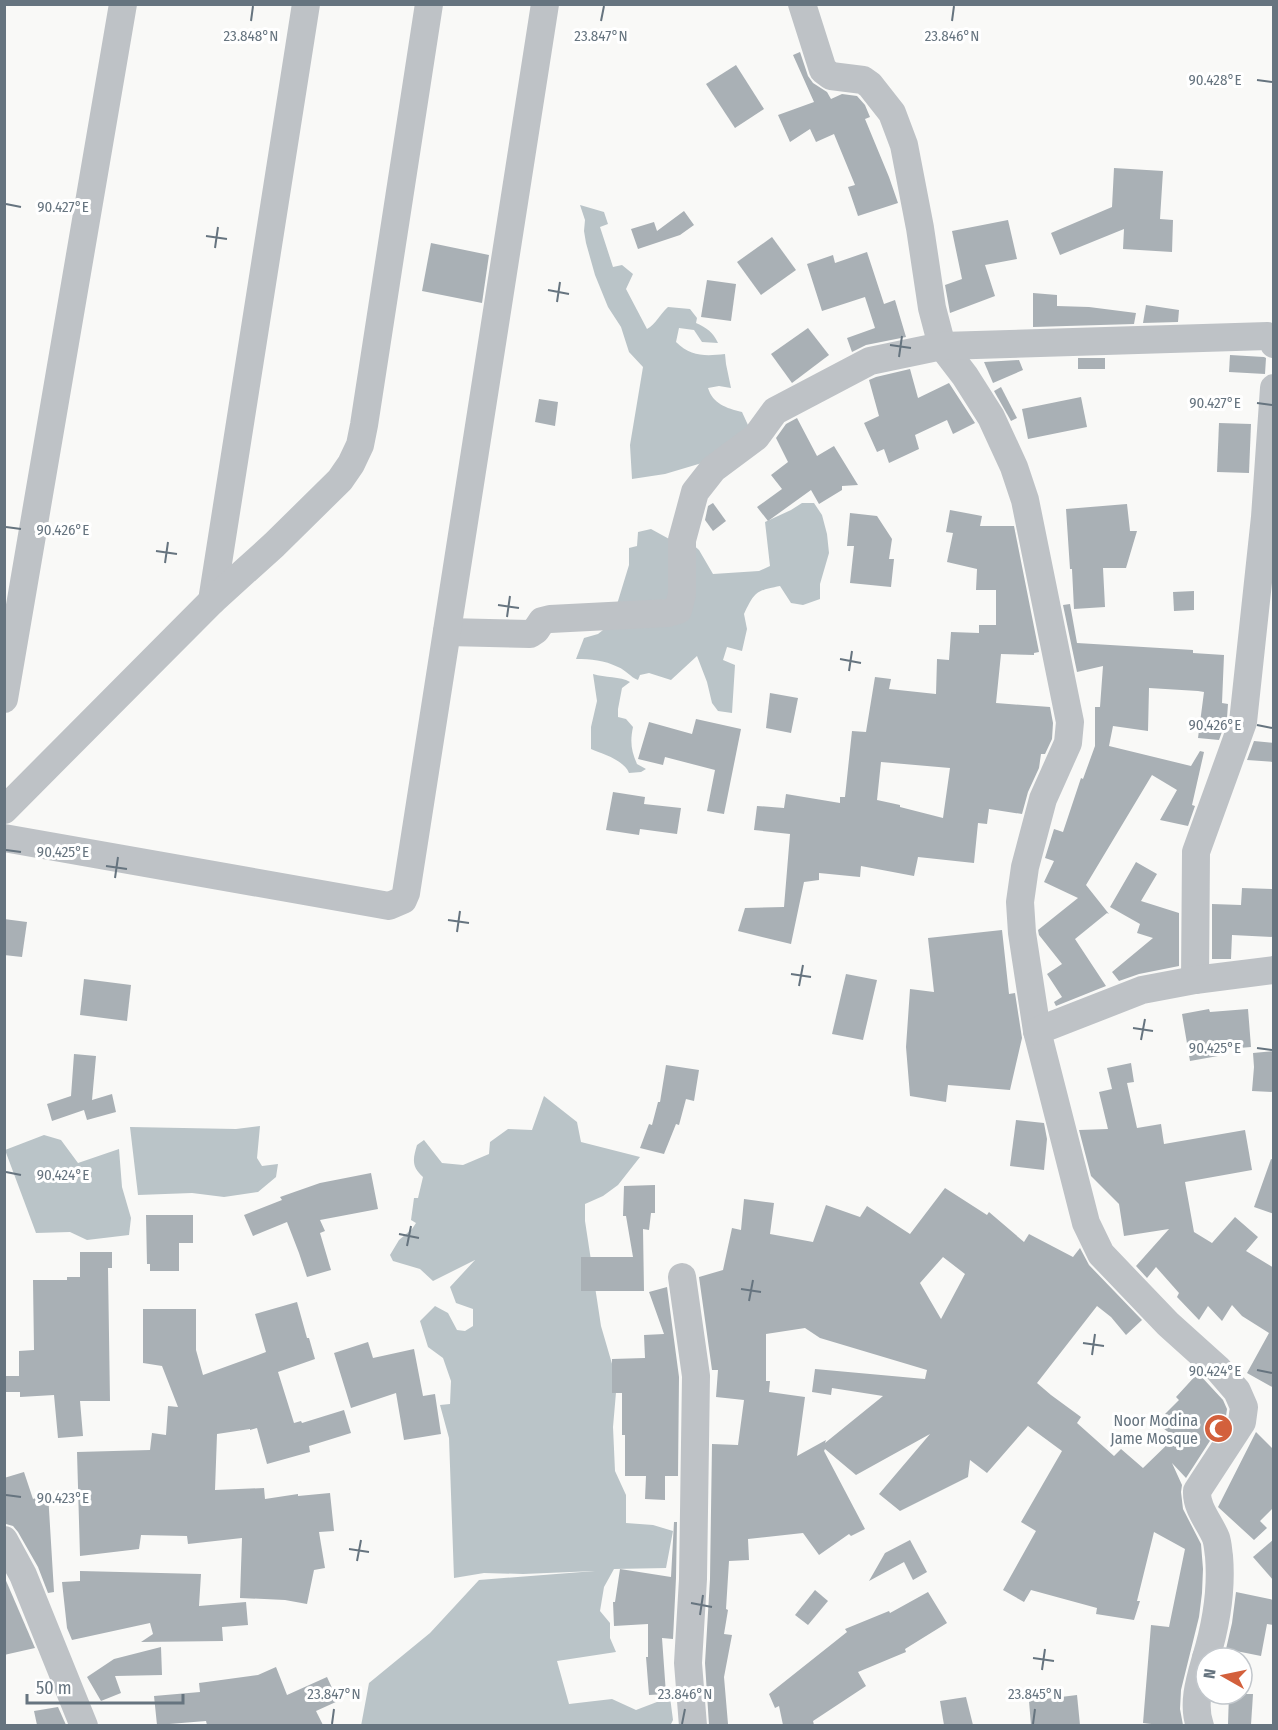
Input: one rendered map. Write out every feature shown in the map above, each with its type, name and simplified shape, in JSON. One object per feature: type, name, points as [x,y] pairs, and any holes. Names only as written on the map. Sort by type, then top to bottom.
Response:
[{"type":"street","points":[[4,699],[123,4]]},
{"type":"street","points":[[212,601],[306,4]]},
{"type":"street","points":[[4,810],[212,601],[274,545],[340,480],[351,464],[360,445],[429,4]]},
{"type":"street","points":[[4,838],[389,906],[403,900],[406,893],[545,4]]},
{"type":"street","points":[[802,4],[823,70],[831,76],[863,80],[870,84],[892,113],[904,145],[932,308],[942,346],[965,376],[991,417],[1014,467],[1025,500],[1070,722],[1068,743],[1043,800],[1025,867],[1020,902],[1022,933],[1037,1031],[1086,1223],[1101,1254],[1168,1324],[1218,1369],[1237,1391],[1244,1407],[1242,1422],[1197,1491],[1197,1499],[1217,1540],[1220,1566],[1219,1602],[1210,1646]]},
{"type":"street","points":[[447,632],[530,634],[542,621],[550,619],[668,614],[678,610],[682,594],[682,540],[695,492],[713,469],[756,436],[775,411],[870,361],[942,346],[1268,336],[1273,339],[1274,344]]},
{"type":"street","points":[[1195,980],[1196,852],[1243,722],[1265,517],[1274,388]]},
{"type":"street","points":[[1037,1031],[1142,990],[1195,980],[1274,970]]},
{"type":"street","points":[[682,1277],[696,1376],[693,1579],[688,1663],[693,1725]]},
{"type":"street","points":[[4,1540],[23,1575],[84,1725]]},
{"type":"street","points":[[1197,1706],[1197,1719],[1200,1725]]},
{"type":"shaded area","points":[[580,205],[604,212],[608,224],[600,227],[613,267],[622,265],[633,274],[626,289],[647,329],[668,307],[690,309],[697,318],[696,323],[709,331],[718,343],[702,342],[694,330],[679,328],[676,342],[693,353],[725,354],[731,388],[719,386],[708,388],[717,402],[742,412],[753,436],[722,457],[665,474],[632,479],[630,445],[643,367],[629,352],[621,327],[608,307],[595,275],[586,243],[585,220]]},
{"type":"shaded area","points":[[802,503],[814,503],[822,515],[827,534],[829,553],[820,584],[820,599],[803,605],[791,603],[780,586],[766,589],[754,596],[744,614],[747,629],[742,651],[727,647],[723,660],[735,665],[732,713],[718,711],[712,703],[697,656],[671,680],[649,673],[640,675],[638,680],[621,668],[608,663],[576,659],[584,638],[598,634],[608,626],[629,565],[629,548],[637,546],[638,532],[651,529],[671,540],[689,541],[699,550],[713,574],[759,571],[770,566],[765,522]]},
{"type":"shaded area","points":[[593,674],[630,682],[622,688],[618,717],[626,719],[633,727],[631,741],[633,755],[637,764],[646,769],[641,772],[629,773],[623,764],[591,749],[591,727],[597,701]]},
{"type":"shaded area","points":[[544,1096],[577,1122],[581,1142],[640,1157],[618,1185],[603,1196],[585,1204],[585,1221],[601,1326],[617,1381],[613,1427],[615,1471],[626,1495],[626,1523],[653,1525],[673,1531],[666,1568],[614,1569],[604,1587],[600,1611],[610,1623],[610,1638],[616,1652],[557,1661],[569,1704],[612,1699],[636,1710],[670,1697],[673,1720],[670,1726],[361,1726],[369,1683],[430,1633],[479,1580],[595,1571],[484,1573],[454,1578],[449,1438],[440,1405],[450,1404],[451,1381],[443,1358],[428,1347],[420,1321],[435,1306],[448,1313],[457,1330],[465,1331],[473,1326],[473,1309],[456,1303],[450,1287],[475,1260],[433,1281],[420,1269],[393,1261],[390,1255],[399,1240],[416,1223],[411,1220],[414,1198],[418,1198],[423,1177],[416,1169],[414,1162],[417,1145],[424,1140],[442,1163],[463,1165],[489,1154],[490,1142],[508,1129],[532,1130]]},
{"type":"shaded area","points":[[260,1126],[257,1158],[262,1166],[278,1164],[276,1177],[258,1192],[224,1197],[192,1193],[138,1195],[130,1127],[236,1129]]},
{"type":"shaded area","points":[[44,1135],[61,1140],[78,1163],[119,1149],[122,1187],[131,1218],[129,1235],[87,1240],[70,1232],[36,1233],[5,1150]]},
{"type":"building","points":[[800,52],[808,76],[813,83],[827,92],[831,99],[842,94],[857,96],[865,105],[870,117],[865,119],[898,203],[858,216],[848,187],[855,185],[834,134],[816,142],[810,129],[790,142],[778,115],[814,102],[793,55]]},
{"type":"building","points":[[736,65],[764,109],[735,128],[706,84]]},
{"type":"building","points":[[1114,168],[1163,171],[1160,219],[1173,220],[1172,252],[1123,249],[1124,229],[1060,255],[1051,233],[1112,207]]},
{"type":"building","points":[[684,211],[694,225],[680,235],[638,249],[631,229],[654,222],[657,231]]},
{"type":"building","points":[[1008,220],[1017,259],[985,265],[995,296],[950,313],[945,285],[962,279],[952,231]]},
{"type":"building","points":[[772,237],[796,270],[761,295],[737,262]]},
{"type":"building","points":[[431,243],[489,255],[482,303],[422,291]]},
{"type":"building","points":[[867,252],[884,304],[895,300],[906,337],[866,345],[852,352],[847,338],[875,328],[865,297],[822,311],[807,264],[833,255],[835,263]]},
{"type":"building","points":[[707,280],[736,284],[731,321],[701,317]]},
{"type":"building","points":[[1033,293],[1057,295],[1057,306],[1089,307],[1136,313],[1134,324],[1033,327]]},
{"type":"building","points":[[1146,305],[1179,310],[1178,322],[1143,323]]},
{"type":"building","points":[[808,328],[829,355],[792,383],[771,354]]},
{"type":"building","points":[[1230,355],[1266,358],[1265,374],[1229,372]]},
{"type":"building","points":[[1078,358],[1105,358],[1105,369],[1078,369]]},
{"type":"building","points":[[1019,360],[1023,370],[993,383],[984,362]]},
{"type":"building","points":[[910,369],[918,398],[949,383],[975,423],[953,434],[947,420],[915,435],[919,449],[889,463],[884,449],[877,452],[864,423],[879,416],[869,380]]},
{"type":"building","points":[[1001,387],[1017,418],[1011,421],[994,391]]},
{"type":"building","points":[[1081,397],[1087,427],[1028,439],[1022,409]]},
{"type":"building","points":[[539,399],[558,402],[555,426],[535,422]]},
{"type":"building","points":[[797,418],[817,456],[834,446],[858,485],[842,486],[842,490],[819,504],[811,490],[768,521],[757,507],[782,489],[771,475],[788,462],[776,438],[786,424]]},
{"type":"building","points":[[1219,423],[1251,424],[1249,473],[1217,472]]},
{"type":"building","points":[[713,503],[726,521],[713,531],[705,520],[708,506]]},
{"type":"building","points":[[1127,504],[1130,531],[1137,531],[1126,568],[1103,568],[1105,607],[1074,609],[1066,509]]},
{"type":"building","points":[[950,510],[982,516],[980,526],[1014,526],[1039,652],[1034,655],[1001,654],[996,703],[1050,707],[1053,723],[1052,739],[1045,754],[1041,754],[1039,768],[1028,792],[1022,814],[989,809],[987,824],[978,823],[974,863],[918,857],[914,876],[861,866],[860,877],[819,873],[819,880],[804,882],[791,944],[738,931],[745,908],[784,907],[790,834],[754,830],[757,806],[784,808],[786,794],[840,803],[840,797],[845,797],[852,731],[866,732],[875,677],[891,679],[889,689],[936,694],[937,659],[949,660],[951,632],[979,633],[979,625],[996,625],[996,590],[976,590],[977,569],[947,562],[953,533],[946,532]],"holes":[[[881,762],[950,768],[943,818],[877,800]]]},
{"type":"building","points":[[850,513],[877,516],[892,539],[889,559],[894,559],[891,587],[850,583],[854,546],[847,546]]},
{"type":"building","points":[[1194,591],[1194,610],[1174,611],[1173,592]]},
{"type":"building","points":[[1070,604],[1077,643],[1193,650],[1193,653],[1224,655],[1222,703],[1228,704],[1227,718],[1219,740],[1198,738],[1204,692],[1198,691],[1149,688],[1148,731],[1113,726],[1109,746],[1191,766],[1200,751],[1204,752],[1192,805],[1195,806],[1188,826],[1160,820],[1177,790],[1152,775],[1086,885],[1109,914],[1107,913],[1075,939],[1106,986],[1056,1006],[1054,1002],[1062,997],[1047,974],[1062,964],[1039,935],[1038,930],[1078,898],[1044,882],[1054,861],[1045,858],[1054,829],[1063,832],[1081,778],[1083,779],[1095,746],[1095,707],[1100,707],[1103,666],[1077,672],[1063,605]]},
{"type":"building","points":[[770,693],[798,698],[791,733],[766,728]]},
{"type":"building","points":[[696,719],[741,729],[724,814],[707,811],[715,770],[665,757],[663,765],[638,759],[649,722],[692,734]]},
{"type":"building","points":[[1254,741],[1274,743],[1274,762],[1247,760]]},
{"type":"building","points":[[613,792],[645,797],[644,804],[681,808],[677,834],[640,829],[639,835],[606,830]]},
{"type":"building","points":[[1136,862],[1157,874],[1141,901],[1179,913],[1179,966],[1139,974],[1119,981],[1112,972],[1153,938],[1137,933],[1140,924],[1110,907]]},
{"type":"building","points":[[1242,888],[1274,889],[1274,937],[1232,935],[1231,959],[1212,959],[1212,904],[1241,905]]},
{"type":"building","points":[[4,919],[27,922],[22,957],[4,955]]},
{"type":"building","points":[[1002,930],[1009,994],[1015,993],[1022,1038],[1010,1090],[948,1085],[946,1102],[910,1096],[906,1047],[910,989],[934,992],[928,938]]},
{"type":"building","points":[[846,974],[877,980],[863,1040],[832,1034]]},
{"type":"building","points":[[84,979],[131,985],[127,1021],[80,1015]]},
{"type":"building","points":[[1209,1009],[1210,1012],[1248,1009],[1251,1047],[1216,1050],[1218,1056],[1190,1061],[1182,1014]]},
{"type":"building","points":[[1274,1051],[1274,1092],[1252,1091],[1253,1053]]},
{"type":"building","points":[[74,1054],[96,1056],[92,1100],[112,1094],[116,1112],[87,1120],[84,1110],[52,1121],[47,1104],[71,1096]]},
{"type":"building","points":[[1131,1063],[1134,1082],[1127,1083],[1137,1128],[1161,1124],[1164,1144],[1245,1130],[1252,1170],[1185,1182],[1194,1232],[1212,1243],[1235,1217],[1258,1237],[1246,1251],[1274,1268],[1274,1388],[1247,1373],[1269,1333],[1242,1316],[1232,1305],[1222,1321],[1208,1306],[1199,1320],[1177,1297],[1179,1293],[1156,1267],[1147,1278],[1136,1266],[1169,1229],[1124,1236],[1119,1204],[1091,1176],[1079,1130],[1108,1129],[1099,1092],[1112,1089],[1107,1068]]},
{"type":"building","points":[[666,1065],[699,1070],[694,1101],[686,1099],[679,1125],[676,1124],[664,1154],[640,1148],[649,1124],[652,1125],[658,1102],[660,1102]]},
{"type":"building","points":[[1016,1120],[1044,1123],[1047,1139],[1044,1170],[1010,1166]]},
{"type":"building","points":[[1271,1159],[1274,1160],[1274,1214],[1254,1207]]},
{"type":"building","points":[[371,1173],[378,1209],[320,1220],[325,1231],[320,1233],[331,1270],[307,1277],[287,1222],[253,1236],[244,1215],[282,1200],[280,1197],[320,1183]]},
{"type":"building","points":[[655,1185],[655,1213],[651,1213],[649,1230],[643,1229],[644,1291],[581,1291],[581,1257],[633,1257],[626,1216],[623,1216],[624,1186]]},
{"type":"building","points":[[945,1188],[987,1215],[989,1212],[1024,1242],[1029,1234],[1073,1257],[1080,1248],[1089,1265],[1142,1320],[1126,1335],[1111,1317],[1097,1306],[1037,1383],[1081,1417],[1077,1423],[1114,1456],[1121,1449],[1143,1468],[1175,1437],[1156,1423],[1179,1400],[1176,1397],[1198,1373],[1223,1400],[1227,1409],[1226,1416],[1186,1478],[1172,1463],[1182,1485],[1183,1509],[1201,1544],[1203,1569],[1199,1617],[1181,1690],[1180,1709],[1183,1725],[1143,1723],[1151,1625],[1169,1627],[1185,1549],[1154,1532],[1134,1620],[1096,1614],[1097,1608],[1031,1590],[1024,1602],[1003,1590],[1036,1531],[1021,1522],[1062,1451],[1028,1426],[987,1473],[970,1460],[968,1477],[900,1511],[879,1494],[930,1434],[856,1475],[825,1449],[865,1529],[851,1536],[849,1534],[819,1555],[803,1533],[748,1539],[749,1560],[729,1561],[726,1609],[728,1610],[724,1634],[732,1635],[724,1677],[728,1724],[709,1725],[705,1663],[710,1579],[712,1444],[738,1445],[744,1400],[716,1397],[718,1370],[712,1370],[699,1277],[723,1270],[732,1228],[741,1230],[744,1199],[774,1203],[770,1234],[813,1242],[826,1205],[860,1217],[867,1206],[910,1234]],"holes":[[[943,1257],[965,1274],[941,1319],[920,1283]],[[805,1328],[820,1338],[927,1370],[925,1379],[815,1369],[812,1392],[831,1395],[832,1388],[883,1396],[825,1443],[826,1440],[797,1456],[805,1397],[769,1392],[770,1381],[766,1381],[766,1334]]]},
{"type":"building","points":[[146,1215],[193,1215],[193,1243],[179,1243],[179,1271],[150,1271],[150,1264],[147,1264]]},
{"type":"building","points":[[80,1252],[112,1252],[112,1268],[108,1268],[110,1401],[80,1401],[83,1436],[58,1438],[54,1395],[20,1397],[20,1392],[4,1392],[4,1376],[19,1376],[19,1351],[34,1350],[33,1280],[67,1280],[67,1277],[80,1277]]},
{"type":"building","points":[[667,1287],[679,1377],[678,1476],[665,1476],[665,1500],[645,1499],[646,1476],[625,1476],[622,1393],[612,1393],[612,1359],[645,1358],[644,1335],[664,1334],[649,1292]]},
{"type":"building","points":[[297,1302],[315,1359],[278,1372],[294,1423],[301,1421],[302,1423],[344,1410],[351,1433],[309,1446],[310,1452],[267,1464],[257,1428],[217,1434],[215,1490],[264,1488],[265,1499],[298,1494],[298,1496],[330,1493],[334,1531],[319,1532],[325,1568],[314,1570],[307,1604],[285,1600],[240,1598],[242,1538],[188,1544],[187,1536],[141,1535],[139,1549],[80,1556],[77,1452],[150,1450],[152,1433],[166,1435],[168,1406],[178,1407],[162,1366],[143,1363],[143,1309],[196,1309],[196,1350],[203,1375],[266,1352],[255,1314]]},
{"type":"building","points":[[368,1342],[373,1358],[414,1349],[423,1396],[435,1394],[441,1434],[404,1440],[396,1393],[351,1408],[334,1353]]},
{"type":"building","points":[[1256,1432],[1274,1450],[1274,1507],[1260,1521],[1267,1528],[1254,1540],[1218,1507]]},
{"type":"building","points":[[24,1472],[33,1499],[48,1493],[54,1592],[48,1593],[38,1567],[18,1532],[4,1520],[4,1478]]},
{"type":"building","points":[[674,1522],[677,1522],[673,1639],[662,1638],[666,1694],[649,1695],[646,1657],[648,1657],[648,1624],[614,1626],[613,1602],[615,1602],[620,1569],[671,1577]]},
{"type":"building","points":[[1274,1539],[1274,1581],[1253,1557]]},
{"type":"building","points":[[910,1540],[927,1572],[913,1580],[904,1562],[869,1581],[885,1553]]},
{"type":"building","points":[[80,1571],[201,1574],[199,1606],[246,1602],[248,1625],[222,1627],[223,1641],[141,1642],[153,1634],[150,1623],[72,1640],[67,1628],[62,1582],[80,1581]]},
{"type":"building","points":[[4,1576],[35,1648],[4,1655]]},
{"type":"building","points":[[815,1590],[828,1601],[808,1625],[795,1615]]},
{"type":"building","points":[[928,1592],[947,1623],[905,1649],[906,1652],[858,1672],[866,1686],[813,1721],[814,1725],[783,1725],[779,1706],[775,1708],[769,1694],[847,1632],[845,1629],[889,1611],[890,1613]]},
{"type":"building","points":[[1236,1592],[1274,1600],[1274,1625],[1267,1624],[1261,1656],[1254,1655],[1254,1646],[1227,1646]]},
{"type":"building","points":[[161,1647],[162,1675],[115,1676],[121,1693],[101,1701],[87,1677],[114,1659]]},
{"type":"building","points":[[276,1667],[287,1695],[327,1677],[338,1701],[316,1711],[323,1725],[207,1725],[206,1721],[157,1725],[154,1696],[200,1692],[199,1683],[258,1675]]},
{"type":"building","points":[[1077,1695],[1080,1725],[1031,1725],[1029,1701]]},
{"type":"building","points":[[966,1697],[973,1725],[944,1725],[940,1701]]},
{"type":"building","points":[[1229,1706],[1252,1706],[1251,1725],[1228,1724]]},
{"type":"building","points":[[58,1707],[66,1725],[37,1725],[34,1711]]},
{"type":"place","name":"Noor Modina Jame Mosque","points":[[1219,1429]]}]
